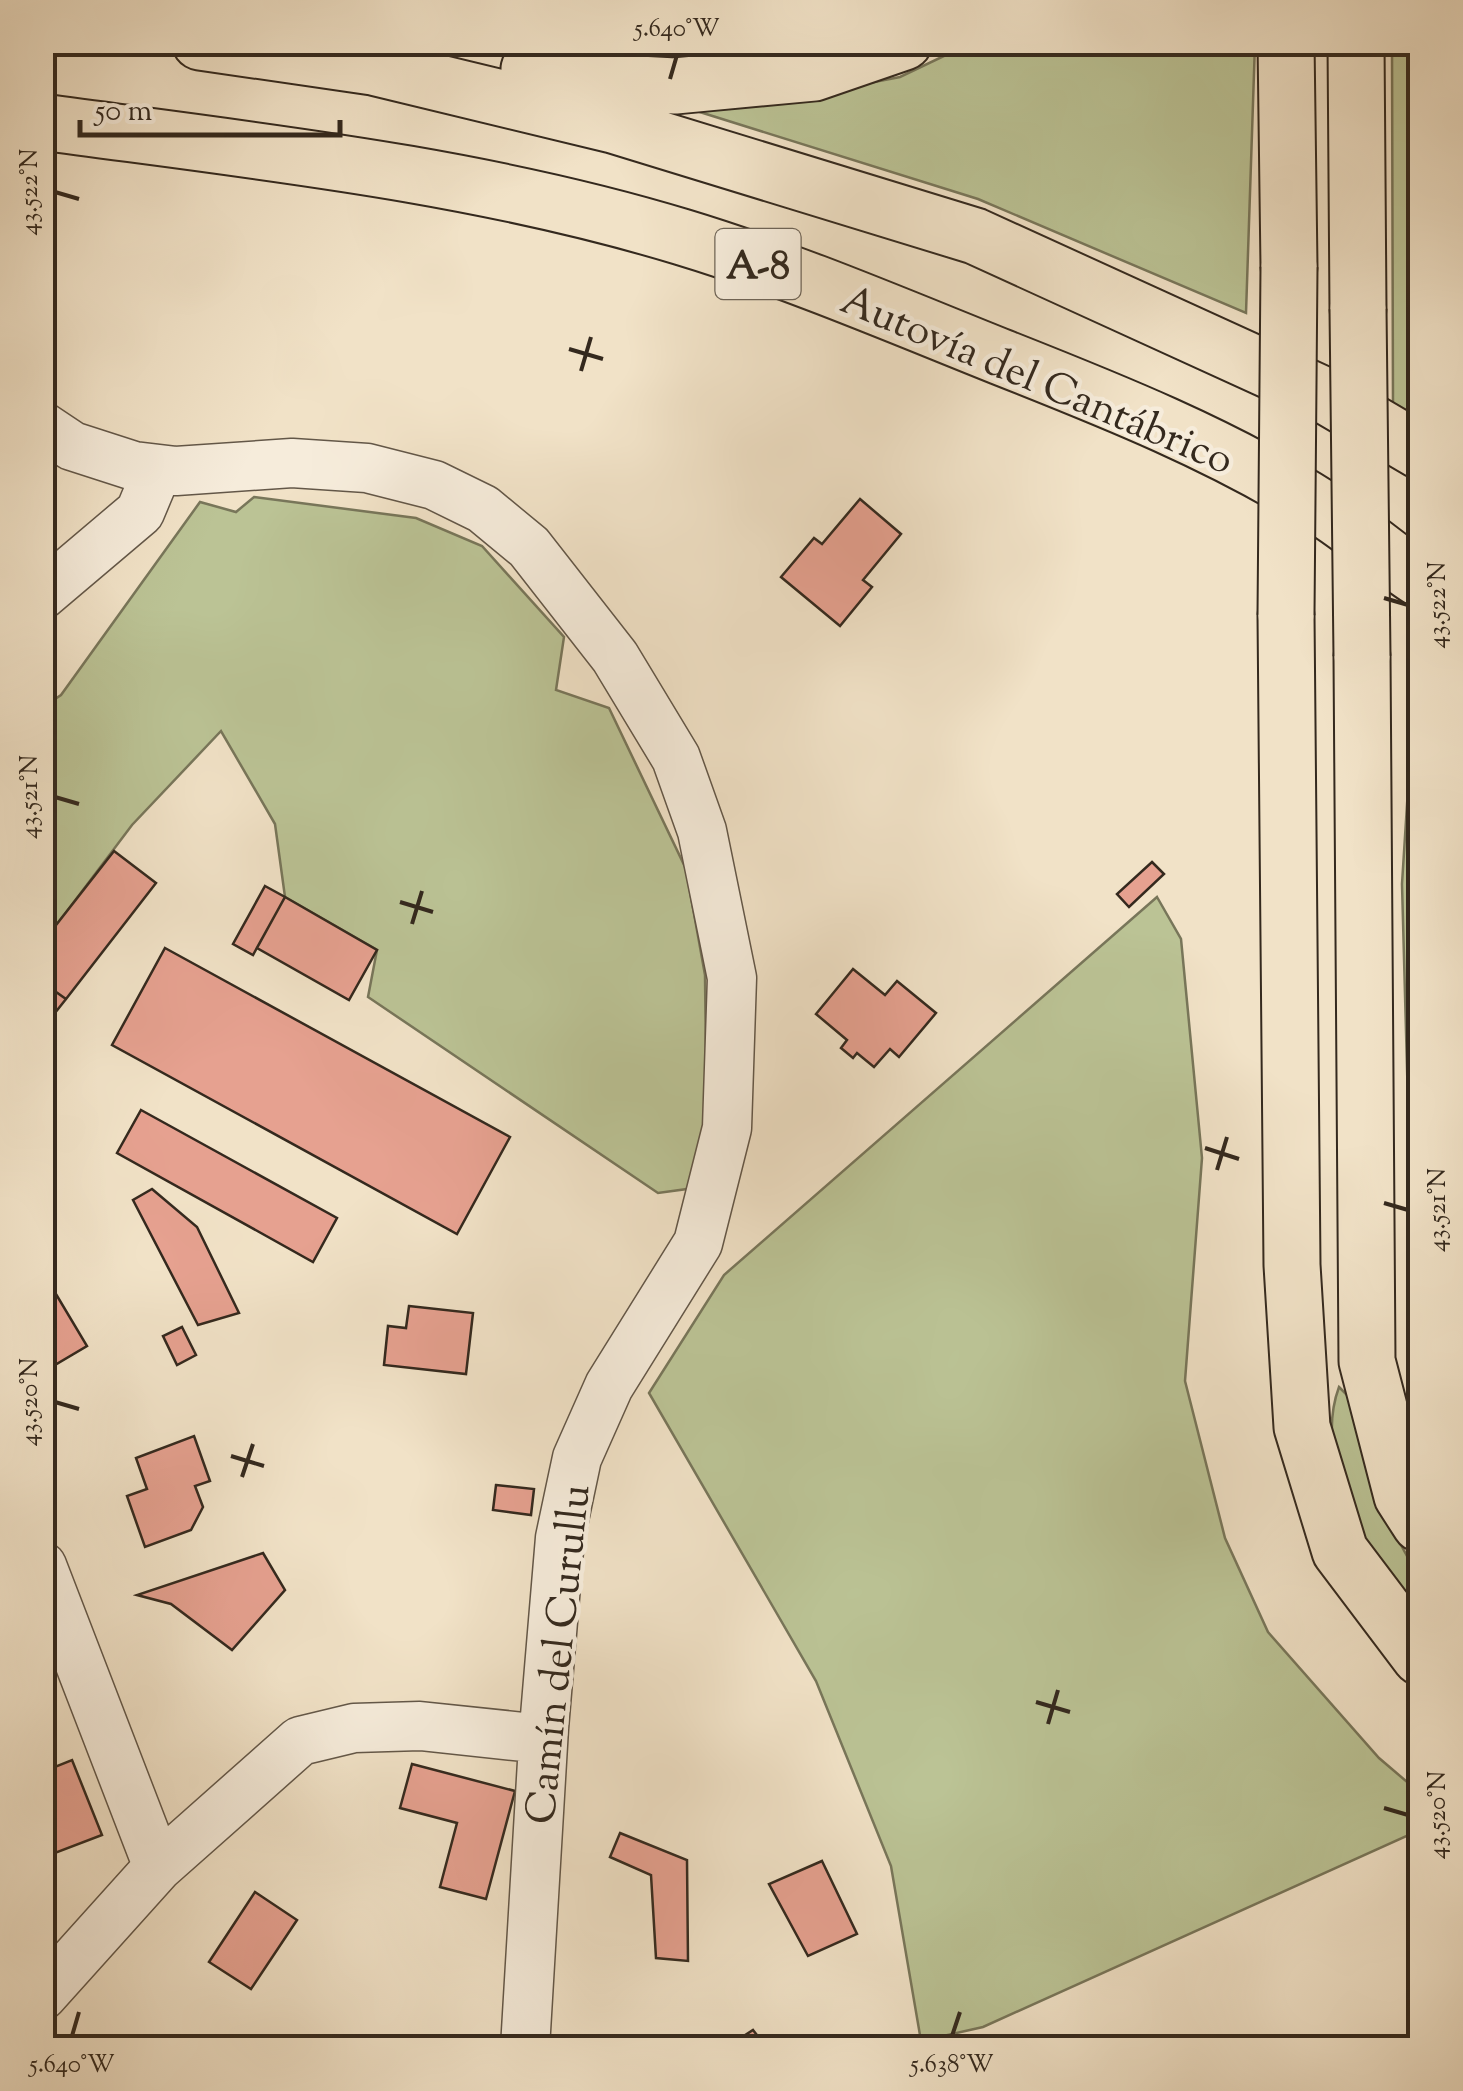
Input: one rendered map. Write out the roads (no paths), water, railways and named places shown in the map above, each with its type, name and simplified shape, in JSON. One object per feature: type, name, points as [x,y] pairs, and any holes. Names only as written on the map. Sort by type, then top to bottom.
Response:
[{"type":"highway","name":"A-8","points":[[200,42],[373,67],[613,124],[974,236],[1328,397],[1420,451]]},
{"type":"highway","points":[[390,42],[581,81],[675,86],[814,73],[904,42]]},
{"type":"highway","points":[[1286,42],[1292,1265],[1302,1427],[1340,1551],[1420,1657]]},
{"type":"highway","points":[[1356,42],[1367,1361],[1402,1496],[1420,1524]]},
{"type":"highway","name":"Autovía del Cantábrico","points":[[42,122],[325,160],[506,194],[681,237],[848,296],[1157,423],[1322,508],[1419,578]]},
{"type":"street","name":"Camín del Curullu","points":[[42,426],[72,446],[158,469],[292,463],[367,468],[434,485],[482,509],[529,547],[615,658],[676,758],[702,831],[732,978],[728,1128],[698,1242],[610,1386],[577,1458],[560,1538],[543,1739],[525,2048]]},
{"type":"street","points":[[42,595],[140,512],[158,469]]},
{"type":"street","points":[[42,1566],[158,1867]]},
{"type":"street","points":[[42,1996],[158,1867],[300,1741],[354,1728],[420,1726],[543,1739]]}]
